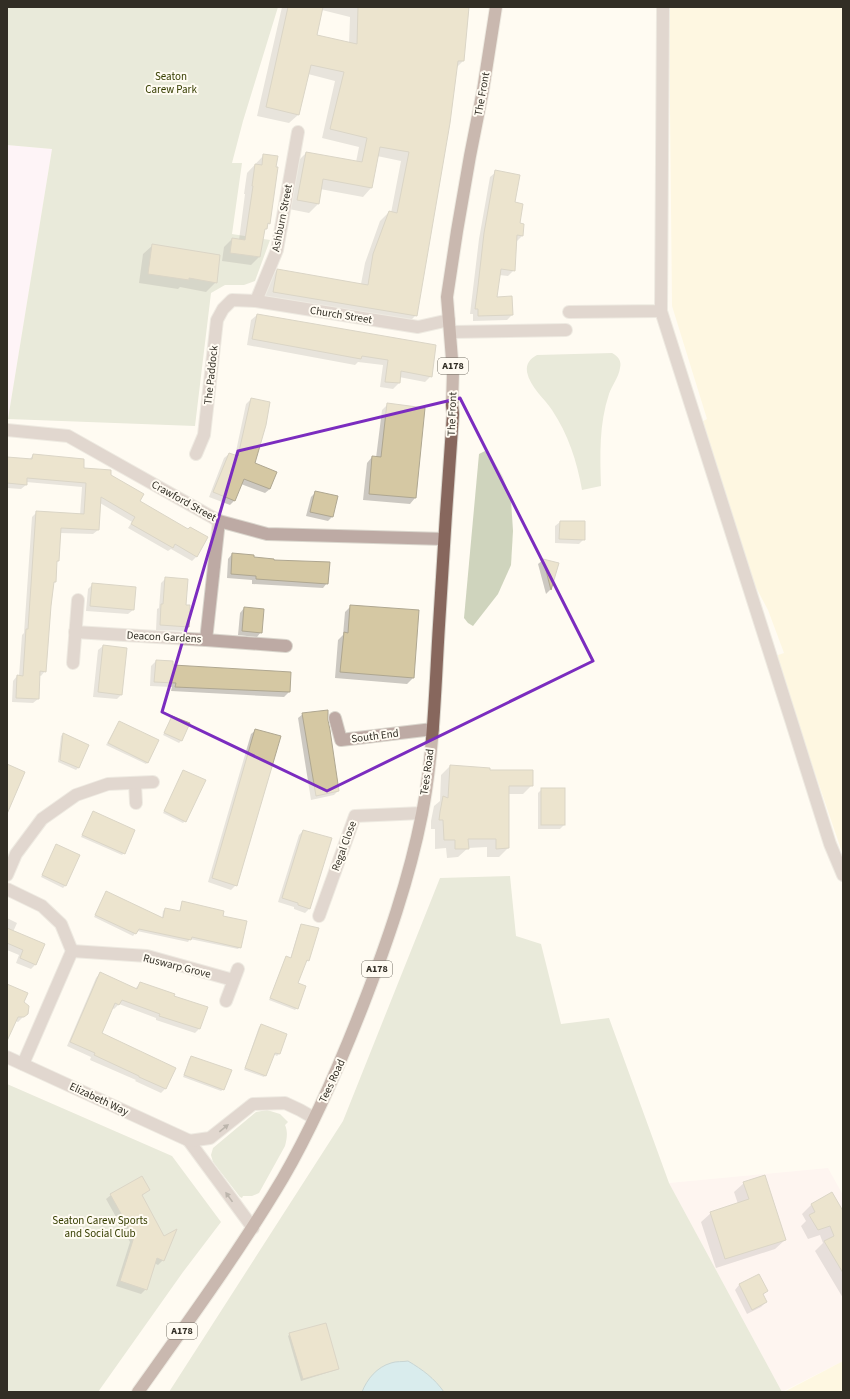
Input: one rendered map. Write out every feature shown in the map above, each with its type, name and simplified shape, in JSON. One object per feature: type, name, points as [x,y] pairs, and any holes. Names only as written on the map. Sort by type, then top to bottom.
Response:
[{"type":"main road","name":"The Front","points":[[433,729],[453,414],[452,405],[454,372],[447,297],[496,7]]},
{"type":"main road","name":"Tees Road","points":[[138,1392],[225,1270],[285,1175],[344,1054],[388,935],[410,866],[422,813],[433,729]]},
{"type":"street","points":[[663,7],[661,311],[830,844],[843,875]]},
{"type":"street","name":"Ashburn Street","points":[[256,301],[277,250],[298,132]]},
{"type":"street","name":"Church Street","points":[[232,300],[256,301],[418,327],[449,320]]},
{"type":"street","name":"The Paddock","points":[[196,454],[204,435],[217,320],[223,309],[232,300]]},
{"type":"street","points":[[569,312],[661,311]]},
{"type":"street","points":[[451,332],[566,330]]},
{"type":"street","name":"Crawford Street","points":[[7,430],[68,436],[219,521],[267,534],[444,539]]},
{"type":"street","name":"Deacon Gardens","points":[[75,632],[206,640],[219,521]]},
{"type":"street","points":[[73,663],[78,600]]},
{"type":"street","points":[[206,640],[286,646]]},
{"type":"street","name":"South End","points":[[335,718],[341,740],[433,729]]},
{"type":"street","points":[[7,875],[16,854],[42,819],[76,795],[108,784],[153,782]]},
{"type":"street","points":[[135,783],[136,803]]},
{"type":"street","name":"Regal Close","points":[[319,916],[355,816],[422,813]]},
{"type":"street","points":[[7,889],[42,906],[61,924],[72,951],[23,1064]]},
{"type":"street","name":"Ruswarp Grove","points":[[72,951],[147,956],[236,975],[226,1001]]},
{"type":"street","name":"Elizabeth Way","points":[[7,1057],[190,1141],[252,1228]]},
{"type":"street","points":[[189,1141],[210,1138],[254,1104],[285,1103],[314,1118]]},
{"type":"highlighted area","points":[[460,398],[593,661],[327,791],[162,712],[238,451]]},
{"type":"shaded area","points":[[7,145],[52,149],[8,419],[7,419]]},
{"type":"shaded area","points":[[828,1168],[843,1195],[843,1361],[782,1392],[669,1183]]},
{"type":"green space","name":"Seaton Carew Park","points":[[7,7],[278,7],[243,121],[232,163],[242,163],[232,234],[270,240],[255,281],[244,285],[225,285],[211,293],[195,426],[8,419],[52,149],[7,145]]},
{"type":"green space","points":[[612,353],[619,359],[620,365],[618,375],[609,394],[603,417],[600,451],[601,486],[582,490],[575,458],[567,438],[558,419],[531,383],[527,372],[527,366],[530,360],[537,355]]},
{"type":"green space","points":[[485,451],[491,456],[503,477],[511,500],[513,531],[511,565],[498,594],[473,626],[464,618],[479,454]]},
{"type":"green space","points":[[510,876],[516,936],[541,944],[561,1024],[609,1018],[669,1183],[782,1392],[169,1392],[343,1121],[440,878]]},
{"type":"green space","name":"Seaton Carew Sports and Social Club","points":[[7,1084],[172,1156],[221,1222],[183,1272],[98,1392],[7,1392]]},
{"type":"green space","points":[[267,1110],[280,1114],[288,1122],[285,1125],[287,1135],[285,1146],[259,1193],[252,1196],[243,1196],[242,1198],[213,1162],[211,1155],[213,1148],[256,1112]]},
{"type":"sand","points":[[669,7],[843,7],[843,855],[775,656],[784,653],[768,610],[749,574],[701,422],[707,419],[672,306]]},
{"type":"sand","points":[[843,1361],[843,1392],[784,1392]]},
{"type":"water","points":[[408,1361],[428,1375],[444,1392],[362,1392],[370,1378],[381,1367],[393,1362]]},
{"type":"building","points":[[288,7],[323,7],[317,35],[357,44],[358,7],[469,7],[464,61],[458,61],[450,123],[417,316],[273,292],[277,269],[368,285],[373,254],[389,211],[397,213],[409,152],[380,147],[372,188],[323,179],[319,204],[297,200],[306,152],[362,162],[367,138],[330,129],[344,72],[311,65],[299,115],[266,107]]},
{"type":"building","points":[[263,154],[278,156],[276,167],[278,167],[270,224],[268,223],[267,229],[265,229],[260,257],[230,253],[232,238],[245,240],[255,164],[262,165]]},
{"type":"building","points":[[495,170],[520,175],[515,202],[523,204],[520,223],[524,224],[523,236],[517,235],[515,271],[501,269],[497,297],[512,296],[513,315],[478,316],[478,309],[475,309],[484,233]]},
{"type":"building","points":[[152,244],[220,255],[217,283],[189,278],[189,280],[148,274]]},
{"type":"building","points":[[257,314],[436,345],[432,377],[401,371],[400,383],[385,382],[388,360],[362,356],[361,359],[252,339]]},
{"type":"building","points":[[251,398],[270,402],[266,425],[255,463],[277,472],[270,489],[244,479],[235,501],[213,492],[229,453],[238,456]]},
{"type":"building","points":[[387,403],[425,408],[416,498],[369,494],[372,456],[381,457]]},
{"type":"building","points":[[33,454],[84,459],[84,468],[111,470],[111,475],[144,494],[140,501],[188,529],[190,527],[208,537],[197,557],[175,544],[173,548],[131,524],[135,517],[101,497],[99,530],[61,528],[59,561],[57,561],[56,582],[54,582],[51,606],[46,672],[40,671],[39,699],[16,698],[17,675],[23,676],[26,629],[28,629],[36,511],[84,514],[86,483],[27,478],[27,485],[7,483],[7,457],[32,459]]},
{"type":"building","points":[[315,491],[338,496],[333,517],[310,512]]},
{"type":"building","points":[[560,521],[585,521],[585,540],[559,539]]},
{"type":"building","points":[[232,553],[254,555],[254,557],[274,560],[330,562],[328,584],[256,579],[256,576],[231,574]]},
{"type":"building","points":[[543,559],[559,563],[551,590]]},
{"type":"building","points":[[165,577],[188,579],[186,605],[190,605],[189,627],[160,625]]},
{"type":"building","points":[[92,583],[136,587],[134,610],[90,606]]},
{"type":"building","points":[[350,605],[419,610],[414,678],[340,672],[344,632],[348,633]]},
{"type":"building","points":[[244,607],[264,609],[262,633],[242,631]]},
{"type":"building","points":[[103,645],[127,648],[122,695],[98,692]]},
{"type":"building","points":[[156,660],[173,661],[173,665],[291,672],[290,692],[175,687],[176,683],[154,682]]},
{"type":"building","points":[[328,710],[328,720],[339,791],[316,796],[302,713]]},
{"type":"building","points":[[172,716],[190,723],[182,741],[164,733]]},
{"type":"building","points":[[119,721],[159,740],[148,763],[108,743]]},
{"type":"building","points":[[255,729],[281,736],[237,886],[212,878]]},
{"type":"building","points":[[63,733],[89,745],[79,768],[60,760]]},
{"type":"building","points":[[7,764],[25,772],[7,814]]},
{"type":"building","points":[[450,765],[490,768],[490,770],[533,770],[533,786],[509,786],[509,848],[496,849],[496,839],[468,839],[469,849],[455,849],[455,840],[444,840],[443,820],[439,820],[443,796],[448,798]]},
{"type":"building","points":[[183,770],[206,780],[186,822],[164,811]]},
{"type":"building","points":[[541,788],[565,788],[565,825],[541,825]]},
{"type":"building","points":[[93,811],[135,830],[125,854],[82,835]]},
{"type":"building","points":[[303,830],[332,838],[310,909],[282,898]]},
{"type":"building","points":[[56,844],[80,855],[66,886],[42,875]]},
{"type":"building","points":[[106,891],[163,918],[165,908],[180,911],[182,901],[224,911],[223,916],[247,921],[241,948],[192,937],[191,940],[139,929],[136,934],[95,915]]},
{"type":"building","points":[[301,924],[319,928],[309,961],[307,960],[298,983],[306,986],[298,1009],[270,998],[286,956],[291,958]]},
{"type":"building","points":[[7,928],[45,944],[36,965],[20,958],[23,950],[7,943]]},
{"type":"building","points":[[100,972],[137,989],[140,982],[175,994],[174,996],[208,1007],[200,1029],[159,1016],[160,1014],[122,1000],[119,1005],[115,1003],[102,1033],[176,1068],[166,1089],[70,1042]]},
{"type":"building","points":[[7,984],[28,993],[24,1002],[29,1006],[28,1014],[24,1017],[18,1017],[7,1041]]},
{"type":"building","points":[[261,1024],[287,1034],[280,1054],[275,1053],[266,1076],[245,1068]]},
{"type":"building","points":[[191,1056],[232,1070],[224,1090],[184,1075]]},
{"type":"building","points":[[765,1175],[786,1240],[725,1259],[710,1212],[749,1199],[743,1182]]},
{"type":"building","points":[[142,1176],[150,1190],[142,1195],[164,1236],[177,1229],[164,1261],[157,1258],[147,1290],[120,1281],[134,1237],[110,1194]]},
{"type":"building","points":[[832,1192],[843,1211],[843,1273],[824,1241],[834,1236],[830,1226],[818,1230],[809,1215],[815,1212],[811,1204]]},
{"type":"building","points":[[759,1274],[768,1291],[763,1294],[767,1302],[752,1310],[739,1284]]},
{"type":"building","points":[[326,1323],[339,1369],[303,1379],[289,1333]]}]
